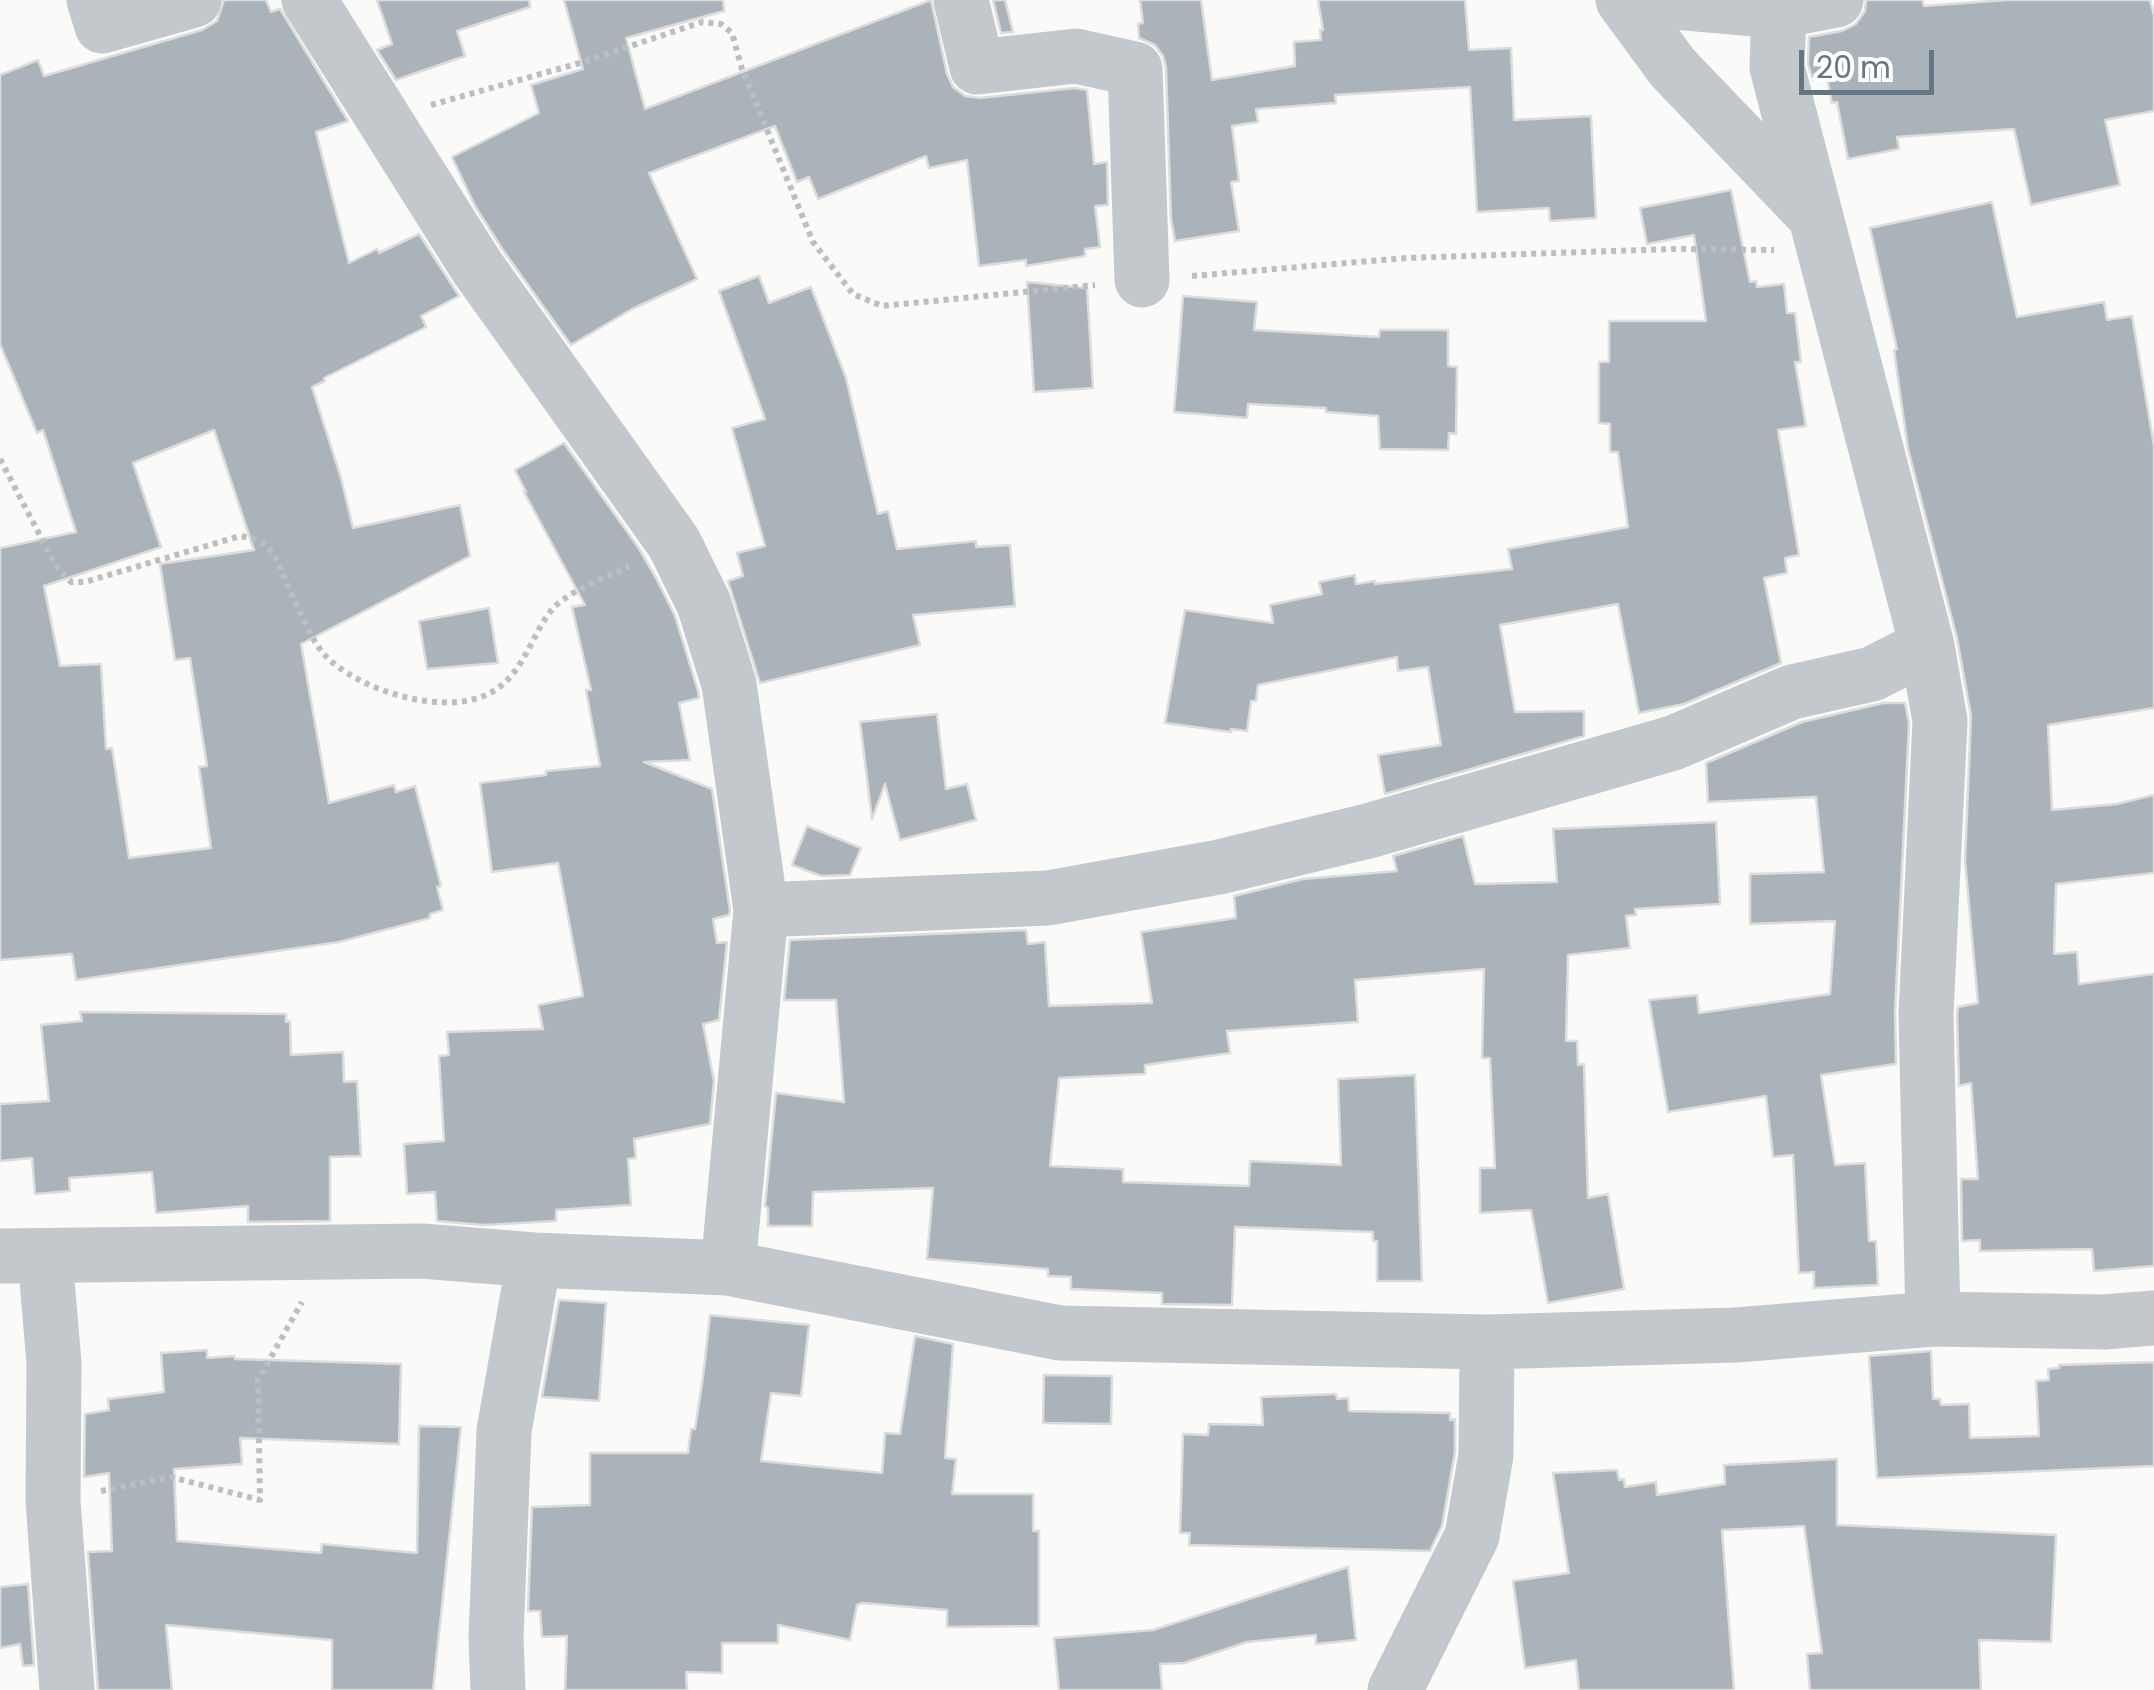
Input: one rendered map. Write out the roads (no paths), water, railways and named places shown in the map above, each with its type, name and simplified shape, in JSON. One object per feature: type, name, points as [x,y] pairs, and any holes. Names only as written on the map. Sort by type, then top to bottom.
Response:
[{"type":"street","points":[[94,0],[102,26],[194,0]]},
{"type":"street","points":[[309,0],[477,267],[674,543],[704,604],[728,684],[761,910],[728,1268]]},
{"type":"street","points":[[961,0],[977,67],[1076,56],[1134,69],[1142,280]]},
{"type":"street","points":[[1623,0],[1673,68],[1820,234]]},
{"type":"street","points":[[1651,0],[1779,11],[1836,0]]},
{"type":"street","points":[[1779,11],[1777,67],[1927,646],[1940,721],[1926,1014],[1932,1319]]},
{"type":"street","points":[[761,910],[1048,898],[1219,867],[1368,831],[1673,743],[1792,692],[1872,674],[1927,646]]},
{"type":"street","points":[[67,1690],[52,1501],[54,1363],[22,1257],[422,1251],[728,1268],[1060,1332],[1486,1342],[1736,1335],[1932,1319],[2104,1322],[2154,1318]]},
{"type":"street","points":[[498,1690],[496,1638],[504,1431],[534,1260]]},
{"type":"street","points":[[1395,1690],[1472,1536],[1486,1456],[1486,1342]]}]
